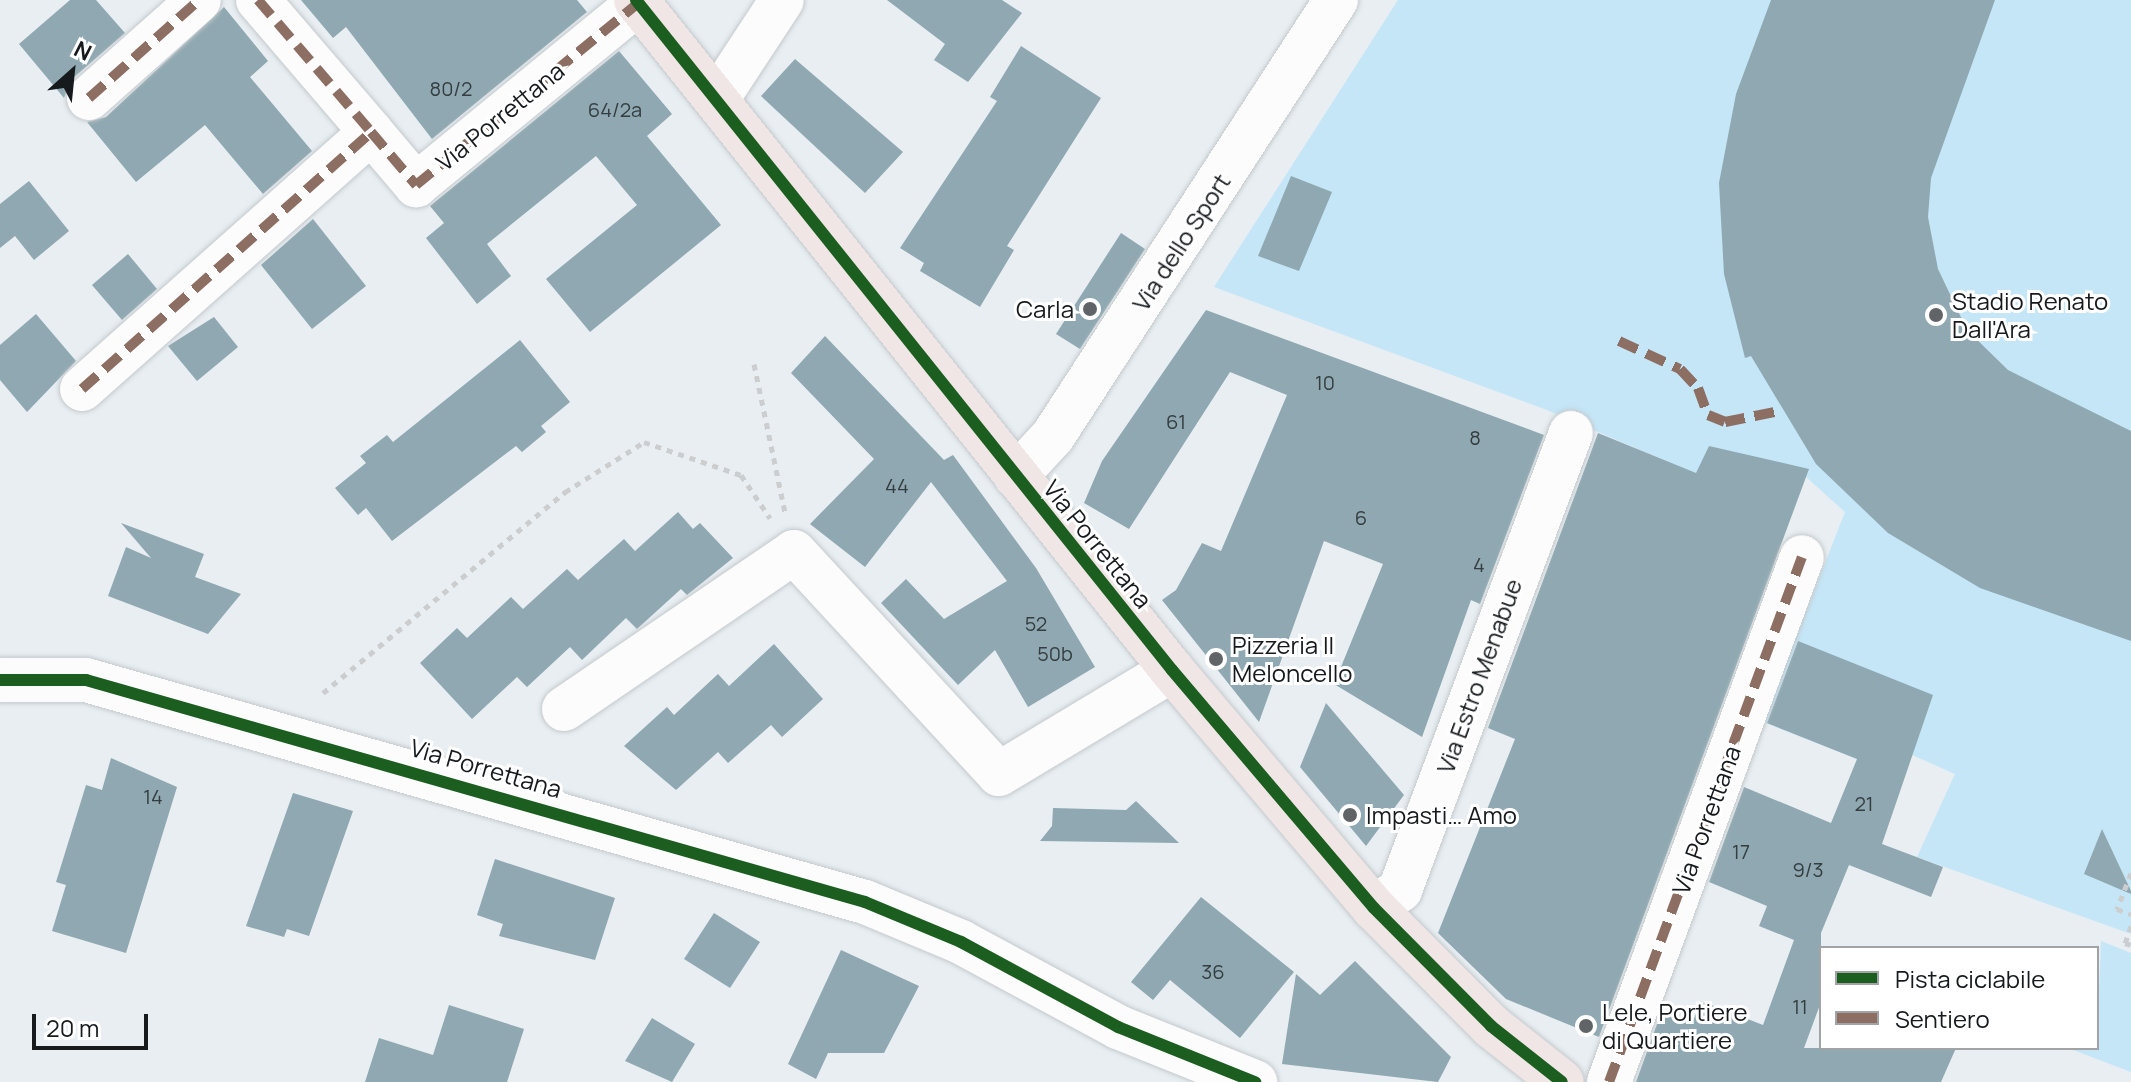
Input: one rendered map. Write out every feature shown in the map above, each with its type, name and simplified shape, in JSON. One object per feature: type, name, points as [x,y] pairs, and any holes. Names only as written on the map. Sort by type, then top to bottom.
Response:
[{"type":"main road","name":"Via Porrettana","points":[[637,1],[1172,670],[1374,908],[1491,1026],[1562,1082]]},
{"type":"street","points":[[89,98],[199,0]]},
{"type":"street","name":"Via Porrettana","points":[[258,0],[416,185],[637,1]]},
{"type":"street","points":[[717,99],[782,0]]},
{"type":"street","name":"Via dello Sport","points":[[1016,476],[1062,423],[1336,0]]},
{"type":"street","points":[[82,389],[371,132]]},
{"type":"street","name":"Via Estro Menabue","points":[[1374,908],[1400,890],[1571,433]]},
{"type":"street","points":[[564,709],[794,552],[999,774],[1172,670]]},
{"type":"street","name":"Via Porrettana","points":[[1609,1082],[1802,557]]},
{"type":"street","name":"Via Porrettana","points":[[0,680],[86,680],[865,902],[961,942],[1118,1027],[1255,1082]]},
{"type":"path","points":[[754,364],[794,552]]},
{"type":"path","points":[[323,693],[565,492],[644,442],[741,475],[794,552]]},
{"type":"path","points":[[2131,873],[2117,909],[2131,914]]},
{"type":"path","points":[[2131,926],[2125,943],[2131,945]]},
{"type":"shaded area","points":[[1398,0],[2131,0],[2131,934],[1917,857],[1955,774],[1910,754],[1857,759],[1763,722],[1845,512],[1806,477],[1709,446],[1696,474],[1547,410],[1214,287]]},
{"type":"shaded area","points":[[2101,941],[2131,953],[2131,1072],[2073,1050],[2099,1050]]},
{"type":"building","points":[[70,0],[96,0],[125,33],[72,79],[64,98],[19,44]]},
{"type":"building","points":[[301,0],[577,0],[587,12],[432,139],[346,27],[333,38]]},
{"type":"building","points":[[887,0],[1002,0],[1022,13],[968,82],[934,60],[945,44]]},
{"type":"building","name":"Stadio Renato Dall'Ara","points":[[1771,0],[1995,0],[1931,178],[1928,217],[1938,269],[1967,330],[2008,370],[2131,431],[2131,641],[1980,588],[1888,533],[1816,464],[1751,356],[1745,358],[1724,274],[1719,183],[1736,94]]},
{"type":"building","points":[[224,7],[268,61],[250,77],[312,151],[263,194],[205,125],[136,182],[87,122],[106,117]]},
{"type":"building","points":[[1021,46],[1101,98],[1007,246],[1014,250],[980,307],[920,271],[924,263],[900,248],[997,101],[990,97]]},
{"type":"building","points":[[619,51],[672,114],[647,136],[721,225],[590,332],[546,279],[637,205],[596,156],[487,244],[511,276],[477,304],[426,238],[444,223],[430,206]]},
{"type":"building","points":[[795,59],[903,152],[865,193],[761,96]]},
{"type":"building","points":[[1291,176],[1332,192],[1299,271],[1258,256]]},
{"type":"building","points":[[29,181],[69,231],[34,260],[15,236],[0,248],[0,204]]},
{"type":"building","points":[[313,219],[366,286],[312,329],[261,265]]},
{"type":"building","name":"Carla","points":[[1121,233],[1145,249],[1080,349],[1056,334]]},
{"type":"building","points":[[128,254],[157,289],[122,320],[92,285]]},
{"type":"building","points":[[1206,310],[1544,435],[1480,604],[1471,600],[1422,737],[1334,684],[1383,564],[1324,541],[1259,722],[1162,600],[1176,590],[1202,543],[1221,551],[1287,395],[1230,372],[1129,529],[1084,503],[1102,461]]},
{"type":"building","points":[[36,314],[76,361],[27,412],[0,380],[0,345]]},
{"type":"building","points":[[214,317],[238,347],[197,381],[168,346]]},
{"type":"building","points":[[825,336],[944,460],[953,455],[1036,568],[1095,667],[1028,707],[995,650],[958,685],[881,603],[906,579],[944,619],[1007,581],[931,482],[865,567],[810,524],[874,459],[791,373]]},
{"type":"building","points":[[520,340],[570,402],[541,426],[546,432],[522,452],[516,446],[392,541],[366,508],[358,515],[335,488],[366,463],[360,456],[387,435],[393,442]]},
{"type":"building","points":[[1598,433],[1696,473],[1709,446],[1809,469],[1599,1037],[1506,999],[1438,933],[1515,739],[1488,728]]},
{"type":"building","points":[[678,512],[693,529],[700,523],[733,558],[687,595],[681,589],[637,629],[626,618],[582,660],[570,647],[527,687],[517,677],[472,719],[420,663],[457,628],[467,638],[511,597],[523,609],[567,569],[578,580],[624,539],[635,551]]},
{"type":"building","points":[[121,523],[204,554],[195,577],[241,594],[208,634],[108,596],[126,547],[151,558]]},
{"type":"building","points":[[1798,641],[1933,695],[1882,844],[1943,867],[1931,897],[1849,865],[1821,933],[1819,1007],[1804,1048],[1955,1050],[1941,1082],[1636,1082],[1662,1010],[1693,1021],[1701,1001],[1763,1025],[1794,940],[1759,926],[1767,906],[1709,882],[1744,787],[1831,823],[1857,759],[1767,723]]},
{"type":"building","points":[[774,644],[823,699],[782,737],[771,725],[728,763],[718,752],[676,790],[624,746],[667,707],[674,715],[718,674],[729,686]]},
{"type":"building","points":[[1326,703],[1404,795],[1366,846],[1300,767]]},
{"type":"building","points":[[111,758],[177,787],[126,953],[52,931],[66,885],[56,882],[86,785],[102,790]]},
{"type":"building","points":[[293,793],[353,811],[309,936],[287,929],[284,937],[246,926]]},
{"type":"building","points":[[1136,801],[1179,843],[1040,841],[1052,826],[1053,808],[1126,810]]},
{"type":"building","points":[[2102,829],[2131,891],[2131,894],[2084,874]]},
{"type":"building","points":[[495,859],[615,898],[595,960],[499,936],[503,924],[477,915]]},
{"type":"building","points":[[1201,897],[1294,972],[1240,1038],[1170,980],[1153,1000],[1131,982]]},
{"type":"building","points":[[714,913],[760,942],[730,988],[684,959]]},
{"type":"building","points":[[841,950],[919,986],[884,1053],[828,1053],[816,1079],[788,1064]]},
{"type":"building","points":[[1355,961],[1451,1057],[1438,1082],[1282,1064],[1296,974],[1320,995]]},
{"type":"building","points":[[449,1005],[524,1029],[507,1082],[365,1082],[379,1038],[433,1055]]},
{"type":"building","points":[[652,1018],[695,1044],[672,1082],[625,1061]]},
{"type":"marked path","points":[[89,98],[199,0]]},
{"type":"marked path","points":[[258,0],[371,132]]},
{"type":"marked path","points":[[82,389],[371,132],[416,185],[638,3]]},
{"type":"marked path","points":[[1619,341],[1680,369],[1698,388],[1708,415],[1725,422],[1779,411]]},
{"type":"marked path","points":[[1609,1082],[1802,557]]},
{"type":"cycle path","points":[[636,0],[1172,670],[1374,908],[1491,1026],[1562,1082]]},
{"type":"cycle path","points":[[0,680],[86,680],[865,902],[961,942],[1118,1027],[1255,1082]]},
{"type":"place","name":"Carla","points":[[1090,309]]},
{"type":"place","name":"Stadio Renato Dall'Ara","points":[[1936,315]]},
{"type":"place","name":"Pizzeria Il Meloncello","points":[[1216,659]]},
{"type":"place","name":"Impasti… Amo","points":[[1350,815]]},
{"type":"place","name":"Lele, Portiere di Quartiere","points":[[1586,1026]]}]
